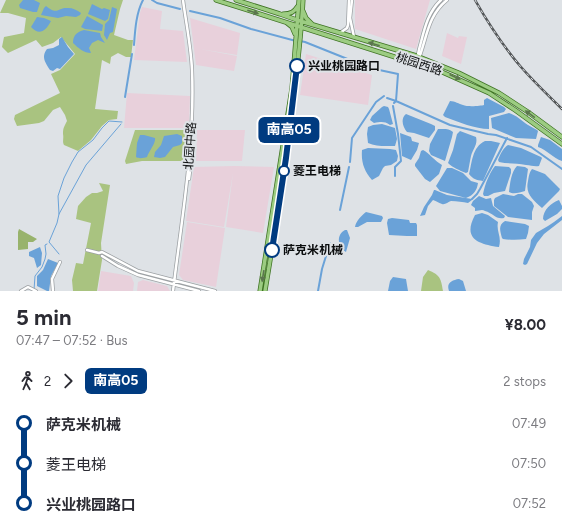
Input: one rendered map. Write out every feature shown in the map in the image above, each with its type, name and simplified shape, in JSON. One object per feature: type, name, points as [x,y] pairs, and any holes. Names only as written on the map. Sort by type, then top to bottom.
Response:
[{"type":"main road","name":"桃园西路","points":[[216,0],[418,63],[442,72],[489,93],[562,144]]},
{"type":"main road","name":"桃园西路","points":[[236,0],[299,21],[418,57],[459,73],[499,93],[562,137]]},
{"type":"main road","points":[[265,291],[294,92],[299,26],[299,0]]},
{"type":"main road","points":[[280,14],[290,14],[300,6],[302,0]]},
{"type":"main road","points":[[300,6],[306,18],[313,25]]},
{"type":"main road","points":[[287,22],[298,38]]},
{"type":"main road","points":[[298,38],[306,32],[312,30]]},
{"type":"main road","points":[[260,291],[298,44]]},
{"type":"street","name":"北园中路","points":[[174,291],[191,164],[193,129],[193,60],[184,0]]},
{"type":"street","points":[[340,33],[347,28],[348,25],[351,0]]},
{"type":"street","points":[[351,0],[350,18],[354,38]]},
{"type":"street","points":[[418,63],[418,57],[432,10],[441,0]]},
{"type":"street","points":[[427,26],[437,9],[446,0]]},
{"type":"street","points":[[86,250],[99,253],[102,252],[138,271],[215,291]]},
{"type":"street","points":[[102,256],[118,266],[138,275],[199,291]]},
{"type":"street","points":[[53,291],[52,279],[60,262]]},
{"type":"street","points":[[21,291],[28,287],[35,290]]},
{"type":"shaded area","points":[[355,0],[430,0],[416,49],[355,29]]},
{"type":"shaded area","points":[[142,7],[162,11],[160,29],[183,31],[187,62],[134,60]]},
{"type":"shaded area","points":[[190,18],[240,33],[237,55],[200,49],[237,56],[234,71],[196,65]]},
{"type":"shaded area","points":[[447,33],[458,38],[459,36],[467,37],[461,64],[442,56]]},
{"type":"shaded area","points":[[306,54],[372,75],[368,105],[300,95]]},
{"type":"shaded area","points":[[127,93],[190,96],[189,128],[124,128]]},
{"type":"shaded area","points":[[197,130],[245,130],[242,161],[196,161]]},
{"type":"shaded area","points":[[194,167],[274,167],[263,233],[226,227],[233,173],[224,227],[186,221]]},
{"type":"shaded area","points":[[187,222],[225,228],[216,287],[183,280],[179,275]]},
{"type":"shaded area","points":[[101,271],[131,276],[134,283],[133,291],[98,291]]},
{"type":"shaded area","points":[[143,280],[167,286],[170,291],[137,291],[138,282]]},
{"type":"green space","points":[[6,0],[123,0],[114,35],[128,40],[133,40],[131,57],[126,57],[118,53],[111,57],[110,64],[102,60],[95,109],[118,111],[117,119],[109,120],[91,140],[78,151],[64,145],[63,130],[67,121],[60,107],[53,110],[44,121],[17,126],[14,119],[15,115],[60,93],[51,74],[60,70],[75,54],[61,37],[53,43],[42,47],[36,40],[8,53],[2,47],[4,37],[24,33],[26,18],[8,13],[0,13]]},
{"type":"green space","points":[[135,130],[188,130],[187,161],[142,161],[126,164],[125,161]]},
{"type":"green space","points":[[99,183],[110,185],[101,243],[102,260],[97,291],[73,291],[72,280],[76,263],[83,264],[91,223],[76,219],[78,206],[92,193],[103,191]]},
{"type":"green space","points":[[19,229],[37,239],[33,242],[28,242],[28,249],[18,250]]},
{"type":"green space","points":[[428,270],[439,278],[442,283],[443,291],[421,291],[423,277]]},
{"type":"water","points":[[23,0],[34,0],[40,3],[37,12],[20,8],[19,5]]},
{"type":"water","points":[[92,4],[102,9],[104,8],[110,10],[108,19],[105,21],[88,14]]},
{"type":"water","points":[[46,6],[55,11],[70,8],[81,13],[76,17],[66,16],[58,18],[41,15]]},
{"type":"water","points":[[112,7],[117,9],[113,32],[110,33],[107,40],[104,35],[105,24],[109,20]]},
{"type":"water","points":[[87,16],[103,25],[102,31],[85,29],[81,27]]},
{"type":"water","points":[[37,17],[51,21],[45,30],[40,32],[31,27]]},
{"type":"water","points":[[84,30],[100,33],[105,43],[98,40],[92,43],[89,48],[91,53],[81,50],[73,43],[73,40],[76,34]]},
{"type":"water","points":[[62,37],[74,54],[60,69],[57,68],[53,71],[50,70],[44,60],[44,55],[47,49],[59,45],[59,39]]},
{"type":"water","points":[[487,98],[506,109],[504,112],[489,116],[489,129],[467,125],[443,115],[450,101],[465,106],[477,106],[484,105],[484,100]]},
{"type":"water","points":[[384,106],[388,107],[389,109],[393,124],[390,125],[382,122],[374,123],[370,120],[372,116]]},
{"type":"water","points":[[509,113],[537,130],[536,139],[516,138],[492,128],[491,118]]},
{"type":"water","points":[[406,114],[435,126],[435,130],[429,138],[407,132],[403,123],[403,118]]},
{"type":"water","points":[[382,124],[395,128],[397,139],[395,146],[378,146],[368,143],[368,127]]},
{"type":"water","points":[[438,129],[448,129],[453,132],[445,161],[431,155],[429,151],[430,144]]},
{"type":"water","points":[[460,131],[476,137],[476,144],[471,156],[468,172],[466,173],[454,168],[448,163],[457,134]]},
{"type":"water","points":[[400,133],[411,137],[412,141],[419,143],[411,160],[402,156]]},
{"type":"water","points":[[177,134],[182,136],[182,143],[180,145],[173,147],[165,157],[154,157],[155,152],[161,145],[164,136]]},
{"type":"water","points":[[140,135],[155,138],[147,157],[142,158],[136,157],[137,143]]},
{"type":"water","points":[[541,137],[550,140],[562,149],[562,161],[538,147]]},
{"type":"water","points":[[485,141],[500,143],[483,181],[475,179],[469,174],[475,151],[477,147]]},
{"type":"water","points":[[508,145],[521,148],[541,157],[539,166],[499,162],[498,160],[501,154]]},
{"type":"water","points":[[368,148],[396,150],[398,156],[397,161],[391,165],[385,166],[379,176],[372,180],[365,170],[362,158],[362,150]]},
{"type":"water","points":[[423,150],[442,165],[439,174],[430,182],[425,179],[415,166],[421,151]]},
{"type":"water","points":[[495,166],[509,167],[511,169],[505,191],[484,196],[483,194],[486,183]]},
{"type":"water","points":[[517,166],[528,169],[525,191],[513,193],[509,192],[510,185],[512,175]]},
{"type":"water","points":[[447,168],[452,168],[463,173],[471,181],[478,183],[473,194],[466,198],[440,191],[436,186]]},
{"type":"water","points":[[532,169],[545,174],[560,189],[542,208],[533,199],[528,190],[527,186]]},
{"type":"water","points":[[434,190],[447,195],[472,200],[468,203],[451,201],[441,204],[433,200],[428,206],[425,215],[420,216]]},
{"type":"water","points":[[503,194],[514,196],[522,194],[532,202],[534,206],[532,220],[508,217],[494,206],[495,198]]},
{"type":"water","points":[[479,196],[486,199],[491,198],[493,206],[505,216],[504,218],[499,218],[484,210],[475,211],[475,208],[471,205]]},
{"type":"water","points":[[559,200],[562,209],[557,214],[545,221],[543,216],[546,210],[550,205]]},
{"type":"water","points":[[366,212],[382,216],[383,218],[381,222],[367,222],[355,227],[356,223]]},
{"type":"water","points":[[482,213],[498,222],[500,240],[499,247],[479,242],[472,235],[470,230],[471,223],[475,215]]},
{"type":"water","points":[[562,216],[562,220],[544,234],[537,243],[527,264],[523,264],[530,247],[531,240],[536,233]]},
{"type":"water","points":[[388,219],[409,220],[410,223],[416,223],[417,236],[389,235],[387,223]]},
{"type":"water","points":[[505,221],[529,226],[526,239],[503,239],[500,228],[501,224]]},
{"type":"water","points":[[347,230],[350,238],[346,252],[340,248],[339,242],[340,235]]},
{"type":"water","points":[[40,247],[42,253],[41,265],[37,268],[34,258],[29,256],[29,252]]},
{"type":"water","points":[[48,259],[58,263],[51,276],[49,291],[47,291],[37,286],[37,276],[43,270]]},
{"type":"water","points":[[393,277],[406,279],[408,291],[388,291],[390,281]]},
{"type":"water","points":[[459,279],[463,281],[466,291],[449,291],[448,286],[450,282]]},
{"type":"waterway","points":[[134,45],[137,16],[143,0]]},
{"type":"waterway","points":[[152,0],[157,3],[180,9]]},
{"type":"waterway","points":[[190,11],[220,18],[251,29],[296,41]]},
{"type":"waterway","points":[[300,41],[370,68],[398,74],[396,101],[450,125],[496,135],[531,147],[562,169]]},
{"type":"waterway","points":[[125,97],[132,54]]},
{"type":"waterway","points":[[350,162],[352,138],[376,102],[384,96]]},
{"type":"waterway","points":[[387,98],[396,101],[394,103]]},
{"type":"waterway","points":[[393,106],[401,161],[395,167],[395,176]]},
{"type":"waterway","points":[[59,214],[58,196],[64,178],[78,152],[93,140],[109,121],[122,122]]},
{"type":"waterway","points":[[59,254],[49,242],[59,214],[86,165],[121,124]]},
{"type":"waterway","points":[[472,199],[480,189],[507,138]]},
{"type":"waterway","points":[[340,210],[349,167]]},
{"type":"waterway","points":[[318,291],[322,269],[330,243]]},
{"type":"waterway","points":[[34,290],[35,276],[42,267],[46,254],[45,245],[47,244]]},
{"type":"railway","points":[[475,0],[496,34],[514,59],[562,109]]},
{"type":"bus line","name":"南高05","points":[[272,250],[286,158],[297,66]]},
{"type":"place","name":"兴业桃园路口","points":[[297,66]]},
{"type":"place","name":"菱王电梯","points":[[284,171]]},
{"type":"place","name":"萨克米机械","points":[[272,250]]}]
